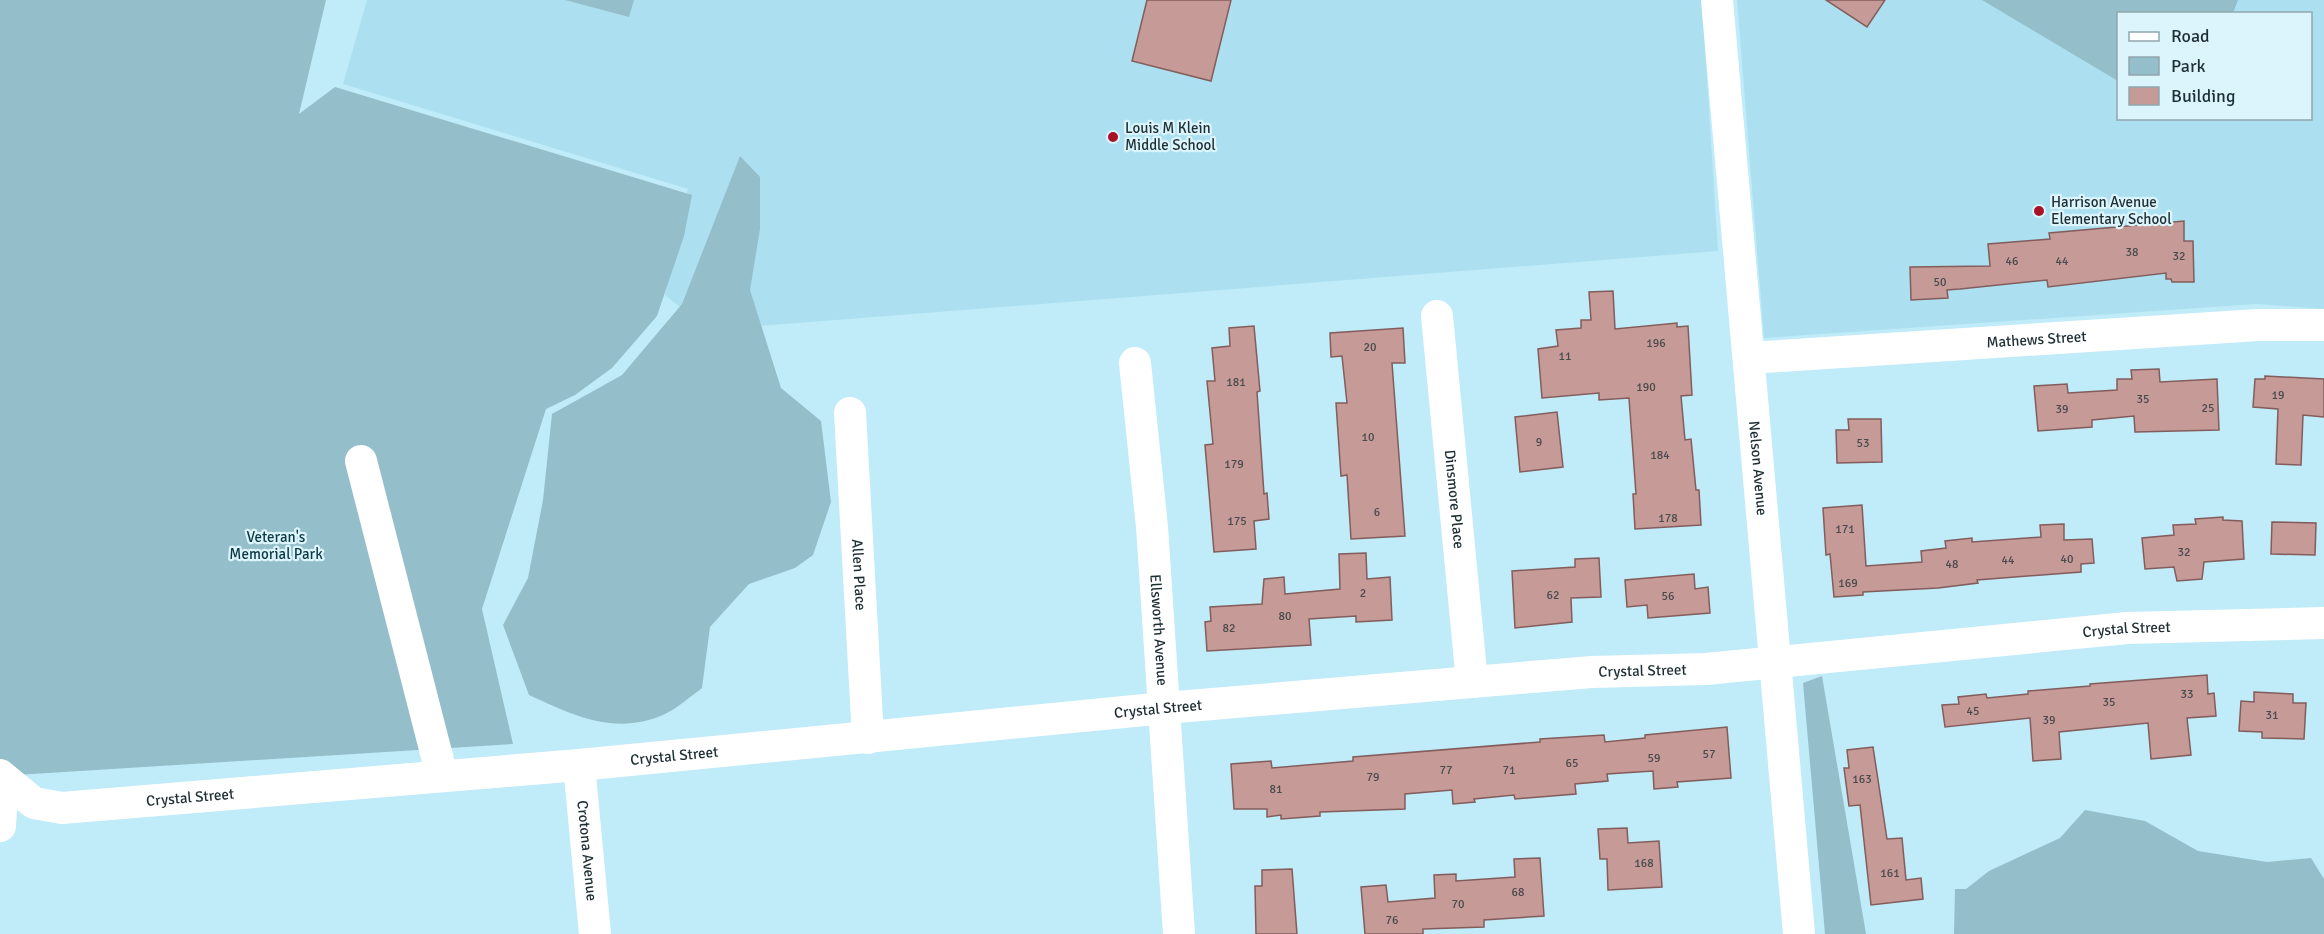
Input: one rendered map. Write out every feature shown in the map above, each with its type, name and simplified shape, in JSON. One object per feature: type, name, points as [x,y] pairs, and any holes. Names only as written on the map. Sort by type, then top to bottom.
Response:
[{"type":"street","name":"Nelson Avenue","points":[[1717,0],[1777,662],[1799,934]]},
{"type":"street","name":"Dinsmore Place","points":[[1437,316],[1472,682]]},
{"type":"street","name":"Mathews Street","points":[[1749,358],[2298,323],[2324,325]]},
{"type":"street","name":"Ellsworth Avenue","points":[[1135,363],[1152,527],[1179,934]]},
{"type":"street","name":"Allen Place","points":[[850,413],[868,738]]},
{"type":"street","points":[[361,461],[442,776]]},
{"type":"street","name":"Crystal Street","points":[[2,776],[34,803],[62,808],[579,765],[1165,708],[1472,682],[1592,672],[1706,669],[2127,628],[2324,623]]},
{"type":"street","name":"Crotona Avenue","points":[[579,765],[595,934]]},
{"type":"street","points":[[0,826],[2,776]]},
{"type":"shaded area","name":"Louis M Klein Middle School","points":[[367,0],[1702,0],[1718,251],[708,330],[665,295],[688,189],[343,84]]},
{"type":"shaded area","name":"Harrison Avenue Elementary School","points":[[1737,0],[2324,0],[2324,309],[2256,304],[1764,338]]},
{"type":"green space","name":"Veteran's Memorial Park","points":[[0,0],[326,0],[299,114],[335,87],[692,195],[684,236],[657,316],[612,368],[575,395],[546,409],[482,609],[513,744],[0,776]]},
{"type":"green space","points":[[565,0],[634,0],[629,17]]},
{"type":"green space","points":[[1982,0],[2238,0],[2233,12],[2117,12],[2117,80]]},
{"type":"green space","points":[[740,156],[760,177],[760,229],[750,290],[781,388],[821,421],[831,502],[813,555],[795,568],[749,584],[710,627],[702,688],[671,711],[649,720],[631,723],[596,721],[529,695],[503,625],[528,578],[543,500],[552,414],[622,375],[682,304]]},
{"type":"green space","points":[[1822,676],[1866,934],[1825,934],[1803,683]]},
{"type":"green space","points":[[2085,810],[2145,821],[2198,851],[2267,862],[2311,858],[2324,879],[2324,934],[1954,934],[1955,889],[1966,889],[1989,871],[2060,838]]},
{"type":"building","points":[[1147,0],[1231,0],[1211,81],[1132,61]]},
{"type":"building","points":[[1826,0],[1885,0],[1867,27]]},
{"type":"building","points":[[2184,221],[2184,241],[2193,241],[2194,282],[2172,282],[2171,279],[2166,279],[2166,273],[2048,287],[2047,280],[1947,290],[1948,298],[1911,300],[1910,267],[1990,266],[1988,244],[2050,239],[2049,233]]},
{"type":"building","points":[[1613,291],[1615,329],[1677,323],[1677,327],[1688,326],[1692,395],[1681,396],[1685,440],[1691,439],[1696,490],[1699,490],[1701,525],[1635,529],[1633,494],[1636,494],[1629,398],[1599,400],[1599,393],[1542,398],[1538,349],[1558,346],[1556,330],[1581,328],[1581,320],[1591,320],[1589,292]]},
{"type":"building","points":[[1254,326],[1260,391],[1257,392],[1264,494],[1267,493],[1269,519],[1254,521],[1256,549],[1214,552],[1205,445],[1213,444],[1207,381],[1215,381],[1212,348],[1230,346],[1229,328]]},
{"type":"building","points":[[1403,328],[1405,363],[1392,363],[1405,536],[1351,539],[1347,475],[1341,476],[1336,403],[1347,403],[1342,356],[1331,357],[1330,333]]},
{"type":"building","points":[[2159,369],[2160,382],[2217,379],[2219,430],[2135,432],[2134,416],[2092,420],[2092,427],[2038,431],[2034,386],[2067,384],[2068,393],[2117,390],[2117,379],[2132,379],[2131,370]]},
{"type":"building","points":[[2265,376],[2324,379],[2324,417],[2303,415],[2301,465],[2276,464],[2278,409],[2253,407],[2255,379],[2265,379]]},
{"type":"building","points":[[1557,412],[1563,467],[1520,472],[1515,417]]},
{"type":"building","points":[[1848,419],[1881,419],[1882,462],[1837,463],[1836,430],[1849,430]]},
{"type":"building","points":[[1862,505],[1866,566],[1922,562],[1921,551],[1946,548],[1945,541],[1972,538],[1972,542],[2041,537],[2040,525],[2064,524],[2064,540],[2092,539],[2094,563],[2081,564],[2081,572],[1977,580],[1978,583],[1938,588],[1863,592],[1863,595],[1834,597],[1830,554],[1826,555],[1823,508]]},
{"type":"building","points":[[2223,517],[2223,520],[2242,521],[2244,559],[2204,562],[2202,579],[2177,581],[2174,567],[2145,569],[2142,538],[2174,535],[2173,525],[2196,524],[2195,519]]},
{"type":"building","points":[[2272,522],[2316,523],[2315,555],[2271,554]]},
{"type":"building","points":[[1366,553],[1367,579],[1390,577],[1392,620],[1356,622],[1356,616],[1309,619],[1311,645],[1207,651],[1205,622],[1211,621],[1210,607],[1262,604],[1264,579],[1284,577],[1285,594],[1340,589],[1339,554]]},
{"type":"building","points":[[1599,558],[1601,597],[1571,598],[1572,622],[1515,628],[1512,571],[1575,567],[1575,559]]},
{"type":"building","points":[[1694,574],[1695,589],[1708,587],[1710,613],[1648,618],[1647,605],[1627,607],[1625,580]]},
{"type":"building","points":[[2207,675],[2208,694],[2214,693],[2216,716],[2187,718],[2191,755],[2151,759],[2148,723],[2059,732],[2061,759],[2033,761],[2030,718],[1945,727],[1942,705],[1959,704],[1958,697],[1986,694],[1987,698],[2028,694],[2028,691],[2090,686],[2090,684]]},
{"type":"building","points":[[2254,692],[2293,694],[2293,703],[2306,703],[2304,739],[2262,738],[2262,732],[2239,731],[2241,701],[2254,702]]},
{"type":"building","points":[[1727,727],[1731,778],[1677,782],[1678,787],[1654,789],[1653,771],[1607,774],[1608,781],[1575,784],[1576,794],[1515,799],[1514,795],[1474,799],[1475,802],[1453,804],[1452,790],[1405,794],[1405,809],[1320,812],[1320,816],[1281,819],[1281,815],[1267,817],[1267,809],[1234,809],[1231,764],[1271,761],[1272,768],[1353,761],[1353,757],[1540,742],[1540,739],[1604,735],[1605,742],[1645,738],[1645,735]]},
{"type":"building","points":[[1873,747],[1887,839],[1902,838],[1906,880],[1921,878],[1923,899],[1871,905],[1860,805],[1849,806],[1844,768],[1849,768],[1847,750]]},
{"type":"building","points":[[1627,828],[1628,843],[1659,841],[1662,887],[1608,890],[1607,859],[1600,859],[1598,829]]},
{"type":"building","points":[[1540,858],[1544,916],[1484,920],[1484,927],[1423,929],[1423,934],[1365,934],[1361,887],[1386,885],[1388,902],[1435,898],[1434,875],[1456,874],[1456,881],[1515,877],[1514,859]]},
{"type":"building","points":[[1292,869],[1297,934],[1256,934],[1255,886],[1262,886],[1262,870]]},
{"type":"place","name":"Louis M Klein Middle School","points":[[1113,137]]},
{"type":"place","name":"Harrison Avenue Elementary School","points":[[2039,211]]}]
